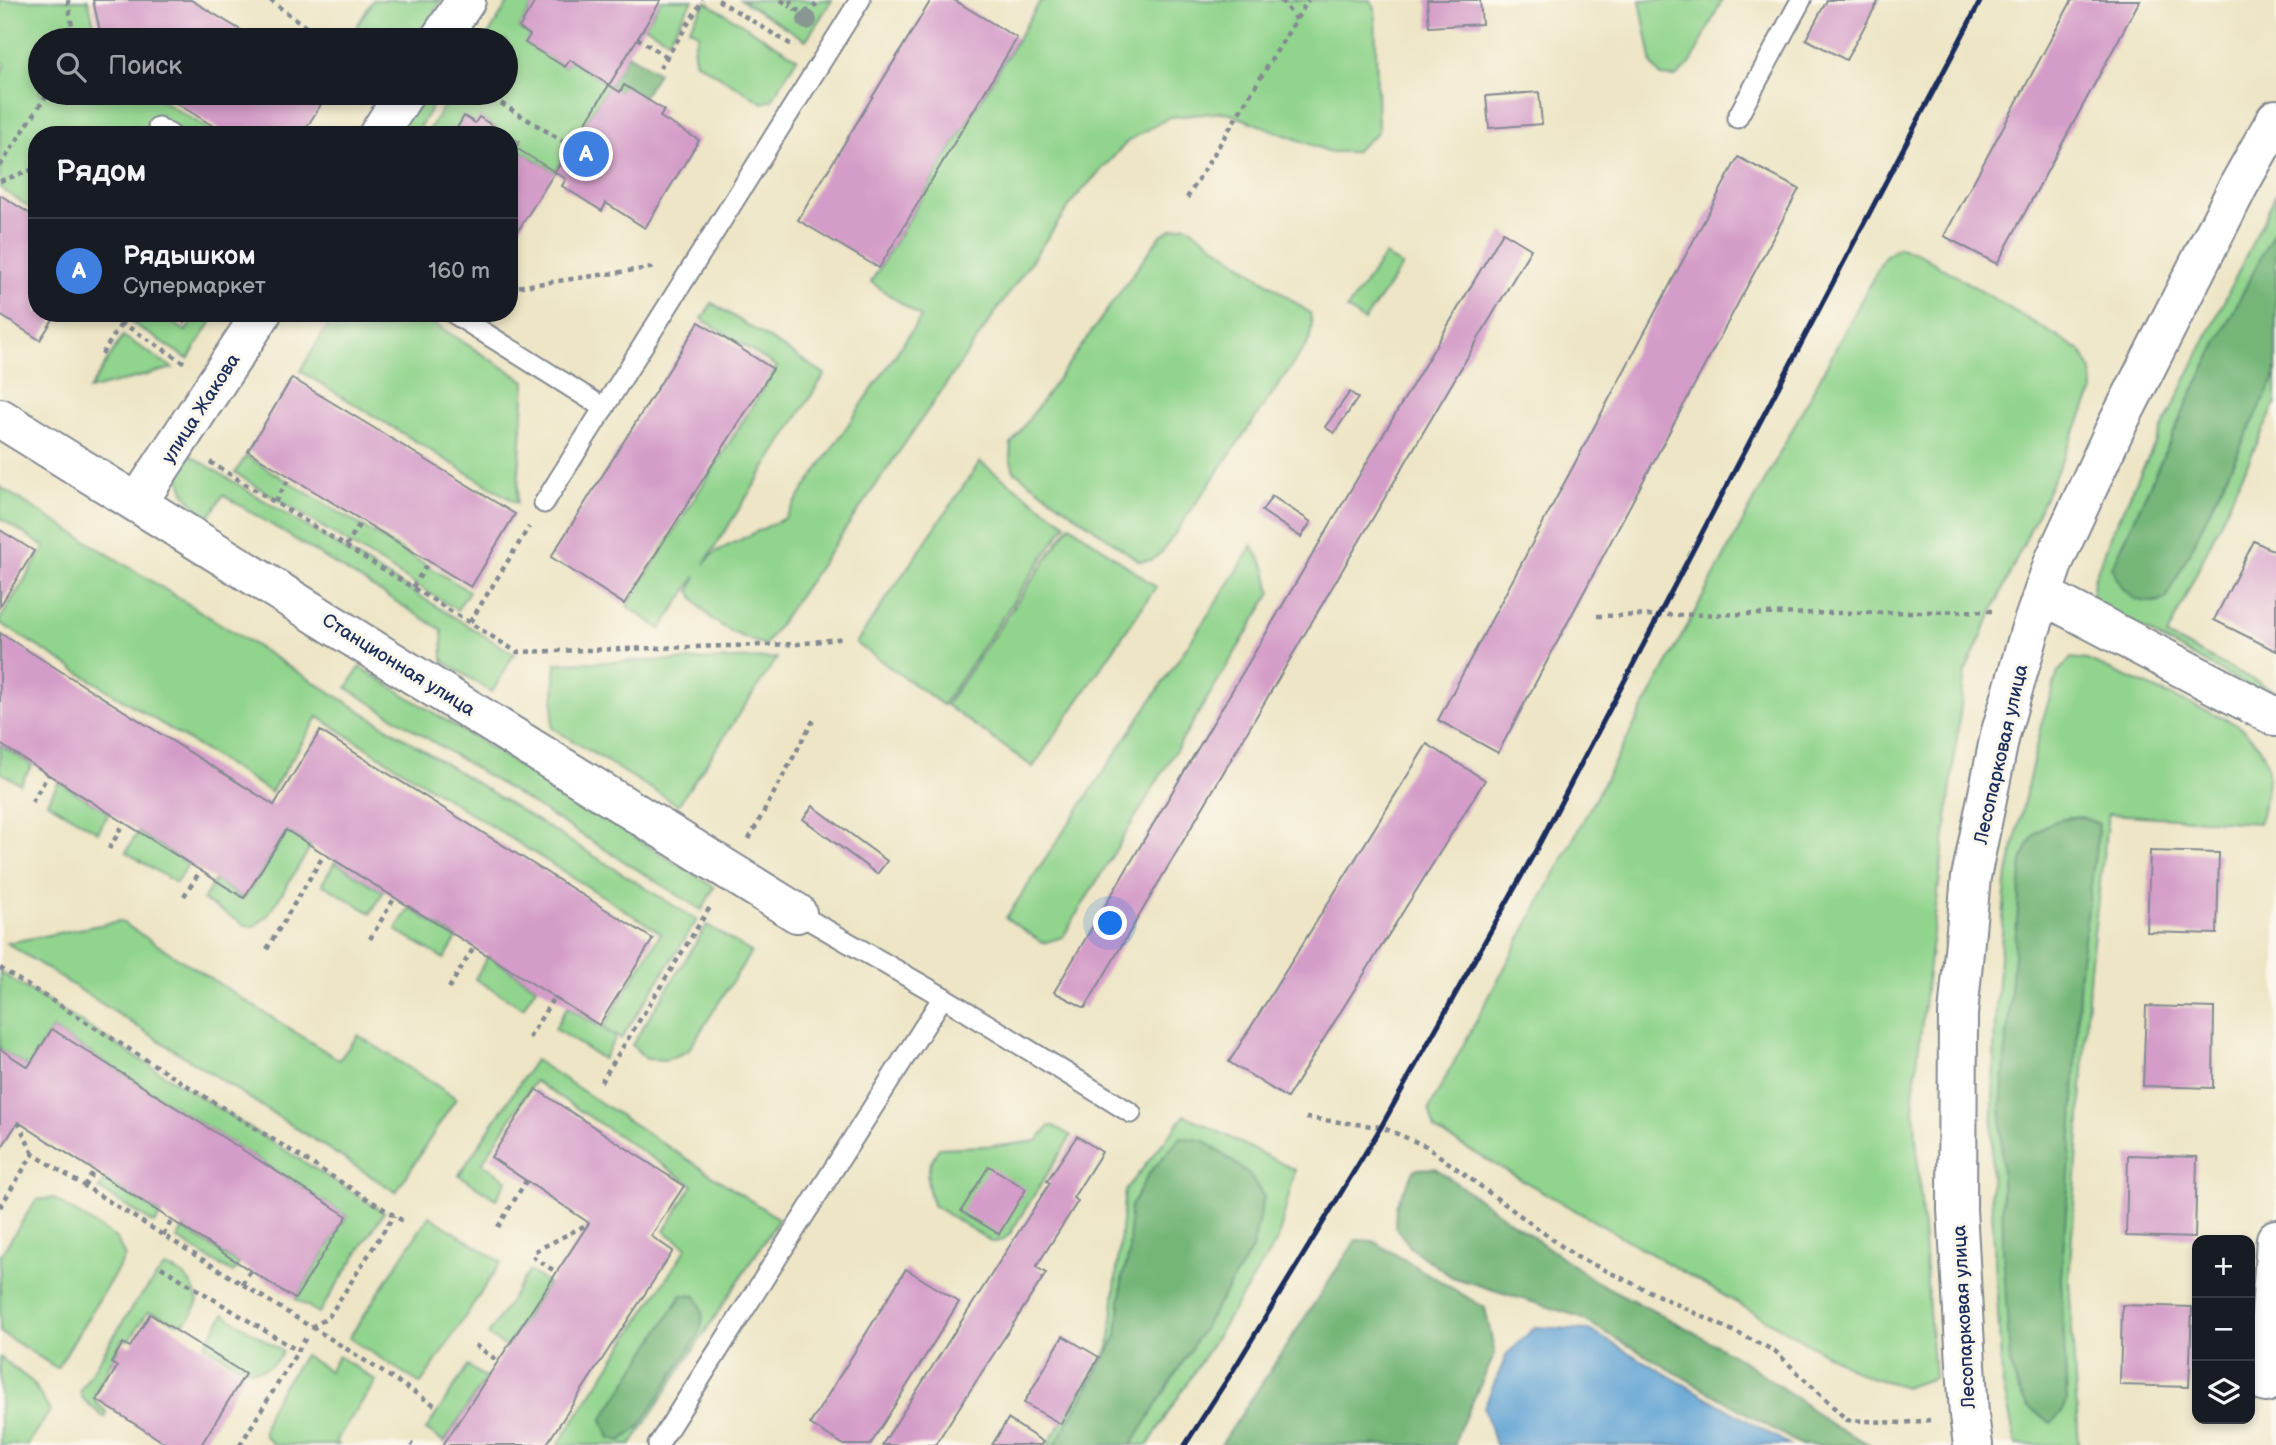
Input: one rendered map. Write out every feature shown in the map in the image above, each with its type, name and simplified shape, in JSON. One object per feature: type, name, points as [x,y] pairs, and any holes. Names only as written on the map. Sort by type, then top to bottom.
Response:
[{"type":"street","points":[[447,28],[466,0]]},
{"type":"street","points":[[384,126],[397,105]]},
{"type":"street","name":"Лесопарковая улица","points":[[1971,1430],[1957,1209],[1959,1001],[1971,877],[2000,735],[2054,561],[2114,431],[2239,185],[2276,119]]},
{"type":"street","name":"улица Жакова","points":[[138,502],[256,322]]},
{"type":"street","name":"Станционная улица","points":[[0,418],[797,913]]},
{"type":"street","points":[[2043,596],[2276,717]]},
{"type":"street","points":[[2266,1383],[2276,1240]]},
{"type":"lane","points":[[544,503],[860,0]]},
{"type":"lane","points":[[1737,118],[1801,0]]},
{"type":"lane","points":[[467,322],[604,408]]},
{"type":"lane","points":[[797,913],[1131,1113]]},
{"type":"lane","points":[[658,1445],[943,998]]},
{"type":"path","points":[[68,0],[72,28]]},
{"type":"path","points":[[270,0],[307,28]]},
{"type":"path","points":[[660,68],[703,0]]},
{"type":"path","points":[[718,0],[820,63]]},
{"type":"path","points":[[781,0],[799,11],[810,10],[818,0]]},
{"type":"path","points":[[790,0],[795,9]]},
{"type":"path","points":[[1281,0],[1296,20]]},
{"type":"path","points":[[1187,198],[1308,0]]},
{"type":"path","points":[[637,38],[667,57]]},
{"type":"path","points":[[0,166],[40,105]]},
{"type":"path","points":[[504,105],[571,146]]},
{"type":"path","points":[[0,181],[28,171]]},
{"type":"path","points":[[518,287],[695,261]]},
{"type":"path","points":[[102,354],[122,323],[188,365]]},
{"type":"path","points":[[177,442],[517,652],[798,644],[845,638]]},
{"type":"path","points":[[275,502],[290,477]]},
{"type":"path","points":[[470,622],[544,503]]},
{"type":"path","points":[[346,546],[362,520]]},
{"type":"path","points":[[413,587],[429,561]]},
{"type":"path","points":[[1597,617],[2000,611]]},
{"type":"path","points":[[746,843],[815,717]]},
{"type":"path","points":[[32,802],[48,775]]},
{"type":"path","points":[[109,849],[124,823]]},
{"type":"path","points":[[267,949],[325,853]]},
{"type":"path","points":[[184,896],[201,870]]},
{"type":"path","points":[[370,939],[395,897]]},
{"type":"path","points":[[601,1082],[705,915]]},
{"type":"path","points":[[449,988],[474,947]]},
{"type":"path","points":[[0,968],[403,1222]]},
{"type":"path","points":[[529,1038],[554,997]]},
{"type":"path","points":[[1306,1118],[1381,1127],[1426,1146],[1575,1256],[1775,1351],[1847,1420],[1971,1430]]},
{"type":"path","points":[[18,1122],[33,1154],[436,1406]]},
{"type":"path","points":[[0,1207],[33,1154]]},
{"type":"path","points":[[84,1185],[94,1171]]},
{"type":"path","points":[[498,1227],[526,1181]]},
{"type":"path","points":[[311,1327],[328,1318],[394,1215]]},
{"type":"path","points":[[163,1235],[172,1220]]},
{"type":"path","points":[[556,1272],[533,1254],[588,1224]]},
{"type":"path","points":[[161,1267],[298,1351]]},
{"type":"path","points":[[242,1284],[251,1270]]},
{"type":"path","points":[[240,1445],[307,1336]]},
{"type":"path","points":[[475,1345],[498,1361]]},
{"type":"green space","points":[[0,0],[88,0],[95,28],[28,28],[28,105],[168,105],[204,126],[167,126],[155,118],[150,126],[28,126],[28,206],[0,188],[0,74],[5,65],[0,61]]},
{"type":"green space","points":[[373,0],[441,0],[424,28],[357,26]]},
{"type":"green space","points":[[510,0],[536,0],[519,28],[530,35],[526,43],[565,67],[570,60],[609,85],[555,172],[518,149],[518,126],[494,126],[480,117],[475,123],[464,117],[458,126],[432,126],[445,105],[518,105],[518,28],[492,28]]},
{"type":"green space","points":[[661,0],[693,0],[668,40],[645,26]]},
{"type":"green space","points":[[741,0],[832,0],[806,40]]},
{"type":"green space","points":[[1041,0],[1370,0],[1375,8],[1378,132],[1354,152],[1330,152],[1225,112],[1170,117],[1128,141],[1075,198],[765,645],[732,632],[704,611],[690,591],[696,576],[661,629],[627,606],[777,367],[702,319],[712,303],[825,374],[704,564],[715,552],[785,518],[921,317],[871,282]]},
{"type":"green space","points":[[1640,0],[1722,0],[1691,63],[1676,77],[1661,76],[1652,65]]},
{"type":"green space","points":[[706,2],[797,58],[772,100],[763,103],[696,62],[694,48],[699,34],[689,28]]},
{"type":"green space","points":[[628,54],[658,73],[643,97],[620,92],[609,85]]},
{"type":"green space","points":[[408,105],[433,105],[420,126],[395,125]]},
{"type":"green space","points":[[2276,194],[2276,403],[2167,636],[2276,691],[2276,701],[2091,601],[2095,576],[2114,528]]},
{"type":"green space","points":[[1186,225],[1310,313],[1312,324],[1309,341],[1162,552],[1152,560],[1139,561],[1014,471],[1010,458],[1011,444],[1161,235]]},
{"type":"green space","points":[[2276,227],[2276,375],[2167,598],[2140,601],[2126,592],[2112,568],[2190,397]]},
{"type":"green space","points":[[1898,248],[1916,252],[2081,351],[2092,371],[2093,392],[1965,672],[1913,1095],[1934,1378],[1906,1387],[1863,1375],[1435,1130],[1429,1109],[1885,256]]},
{"type":"green space","points":[[1385,255],[1402,266],[1364,321],[1347,309]]},
{"type":"green space","points":[[172,322],[186,331],[192,322],[211,322],[188,359],[132,323]]},
{"type":"green space","points":[[330,322],[431,322],[525,381],[517,503],[300,371]]},
{"type":"green space","points":[[123,336],[173,368],[89,390]]},
{"type":"green space","points":[[182,450],[514,654],[492,692],[443,661],[442,630],[223,495],[210,516],[200,509],[186,496],[183,489],[180,472]]},
{"type":"green space","points":[[246,456],[469,591],[457,610],[235,473]]},
{"type":"green space","points":[[980,462],[1066,524],[943,705],[856,643]]},
{"type":"green space","points":[[0,487],[697,920],[621,1039],[603,1028],[661,933],[318,717],[271,792],[0,623],[45,547],[0,518]]},
{"type":"green space","points":[[1070,525],[1156,587],[1033,767],[946,705]]},
{"type":"green space","points":[[1252,545],[1266,569],[1271,593],[1063,937],[1043,943],[1006,918]]},
{"type":"green space","points":[[777,658],[678,805],[552,728],[556,663]]},
{"type":"green space","points":[[2071,658],[2087,660],[2237,724],[2265,756],[2268,778],[2259,823],[2108,814],[2090,968],[2069,1280],[2079,1445],[2016,1445],[2002,1380],[1991,1192],[1995,1020],[2006,883],[2041,725],[2058,672]]},
{"type":"green space","points":[[360,667],[714,887],[702,910],[347,688]]},
{"type":"green space","points":[[0,745],[32,765],[20,784],[0,772]]},
{"type":"green space","points":[[59,782],[109,813],[98,832],[47,802]]},
{"type":"green space","points":[[2081,817],[2099,824],[2080,970],[2073,1123],[2061,1279],[2067,1400],[2063,1411],[2051,1423],[2028,1407],[2018,1390],[2010,1362],[2003,1250],[2001,1105],[2022,862],[2030,841],[2042,828],[2059,820]]},
{"type":"green space","points":[[287,831],[311,846],[269,914],[254,927],[245,925],[203,900],[215,880],[244,899]]},
{"type":"green space","points":[[138,832],[188,864],[176,883],[126,852]]},
{"type":"green space","points":[[335,862],[383,892],[371,913],[322,884]]},
{"type":"green space","points":[[409,908],[457,938],[444,959],[396,930]]},
{"type":"green space","points":[[120,921],[339,1060],[358,1035],[456,1098],[396,1192],[7,943]]},
{"type":"green space","points":[[707,925],[751,952],[688,1051],[666,1060],[646,1059],[632,1045]]},
{"type":"green space","points":[[488,956],[536,987],[523,1008],[475,979]]},
{"type":"green space","points":[[0,972],[384,1212],[319,1313],[295,1299],[347,1216],[52,1029],[28,1067],[0,1049]]},
{"type":"green space","points":[[567,1007],[616,1037],[603,1059],[555,1029]]},
{"type":"green space","points":[[535,1060],[779,1219],[631,1445],[558,1445],[687,1247],[664,1231],[693,1185],[535,1081],[482,1163],[507,1180],[496,1199],[459,1175]]},
{"type":"green space","points":[[1185,1115],[1295,1170],[1278,1239],[1148,1445],[1047,1445],[1109,1348],[1125,1191]]},
{"type":"green space","points":[[1049,1126],[1071,1136],[1009,1235],[1001,1241],[992,1242],[933,1205],[927,1175],[939,1148],[1037,1141]]},
{"type":"green space","points":[[1181,1137],[1205,1141],[1249,1174],[1264,1197],[1252,1249],[1132,1445],[1055,1445],[1117,1336],[1122,1279],[1129,1254],[1130,1208],[1149,1173]]},
{"type":"green space","points":[[1435,1168],[1597,1282],[1745,1362],[1831,1425],[1871,1445],[1801,1445],[1577,1316],[1452,1277],[1411,1248],[1395,1226],[1396,1205],[1415,1169]]},
{"type":"green space","points":[[105,1180],[161,1214],[155,1224],[99,1189]]},
{"type":"green space","points":[[53,1198],[117,1239],[125,1257],[57,1368],[0,1332],[0,1256],[36,1200]]},
{"type":"green space","points":[[429,1216],[501,1262],[421,1384],[349,1338]]},
{"type":"green space","points":[[183,1229],[239,1264],[233,1273],[177,1239]]},
{"type":"green space","points":[[1356,1240],[1373,1241],[1485,1308],[1495,1354],[1458,1432],[1455,1445],[1221,1445]]},
{"type":"green space","points":[[164,1267],[187,1278],[198,1301],[188,1320],[182,1323],[148,1312],[130,1339],[122,1340],[95,1394],[94,1400],[107,1413],[105,1417],[102,1416],[82,1398],[80,1391],[132,1307]]},
{"type":"green space","points":[[529,1271],[548,1283],[506,1347],[488,1335]]},
{"type":"green space","points":[[682,1295],[696,1296],[701,1307],[702,1321],[698,1336],[639,1427],[621,1441],[610,1438],[602,1420]]},
{"type":"green space","points":[[224,1314],[283,1352],[274,1363],[255,1370],[236,1364],[205,1345]]},
{"type":"green space","points":[[304,1355],[329,1371],[338,1356],[376,1381],[335,1442],[339,1445],[274,1445],[264,1435],[268,1414],[278,1394]]},
{"type":"green space","points":[[0,1357],[32,1382],[50,1411],[27,1445],[0,1445]]},
{"type":"green space","points":[[468,1366],[486,1378],[444,1442],[426,1430]]},
{"type":"water","points":[[1535,1327],[1589,1330],[1790,1445],[1495,1445],[1484,1407],[1507,1354]]},
{"type":"building","points":[[93,0],[191,0],[237,28],[99,28]]},
{"type":"building","points":[[536,0],[661,0],[609,85],[570,60],[565,67],[525,43],[530,35],[519,28]]},
{"type":"building","points":[[931,0],[954,0],[1017,38],[879,268],[798,220]]},
{"type":"building","points":[[1427,0],[1480,0],[1482,24],[1429,27]]},
{"type":"building","points":[[1827,0],[1879,0],[1846,60],[1806,39]]},
{"type":"building","points":[[2072,0],[2140,0],[1997,264],[1944,236]]},
{"type":"building","points":[[609,85],[620,92],[624,85],[664,110],[660,117],[699,140],[645,228],[606,203],[602,211],[562,186],[566,179],[555,172]]},
{"type":"building","points":[[1539,92],[1542,124],[1489,128],[1486,96]]},
{"type":"building","points":[[179,105],[321,105],[308,126],[213,126]]},
{"type":"building","points":[[464,116],[475,123],[479,117],[493,126],[458,126]]},
{"type":"building","points":[[518,149],[555,172],[518,231]]},
{"type":"building","points":[[1738,157],[1799,189],[1498,753],[1438,720]]},
{"type":"building","points":[[0,195],[28,212],[28,322],[51,322],[40,340],[0,315]]},
{"type":"building","points":[[1503,232],[1531,249],[1085,1008],[1054,992]]},
{"type":"building","points":[[699,322],[773,369],[624,604],[551,557]]},
{"type":"building","points":[[292,378],[515,514],[471,587],[248,451]]},
{"type":"building","points":[[1350,392],[1358,398],[1334,433],[1325,427]]},
{"type":"building","points":[[1272,496],[1311,522],[1301,537],[1262,511]]},
{"type":"building","points":[[0,530],[34,551],[0,606]]},
{"type":"building","points":[[2254,541],[2276,552],[2276,651],[2214,620]]},
{"type":"building","points":[[0,633],[274,805],[320,731],[653,939],[599,1025],[286,830],[244,898],[0,744]]},
{"type":"building","points":[[1427,744],[1485,780],[1287,1098],[1229,1062]]},
{"type":"building","points":[[813,806],[887,861],[877,874],[803,819]]},
{"type":"building","points":[[2150,851],[2219,853],[2217,934],[2147,932]]},
{"type":"building","points":[[2146,1006],[2214,1008],[2213,1088],[2143,1086]]},
{"type":"building","points":[[52,1029],[347,1216],[295,1299],[18,1122],[0,1150],[0,1049],[28,1067]]},
{"type":"building","points":[[536,1089],[684,1186],[651,1236],[673,1251],[546,1445],[443,1445],[589,1223],[491,1157]]},
{"type":"building","points":[[1077,1136],[1102,1152],[1073,1198],[1078,1201],[1036,1267],[1046,1273],[935,1445],[882,1445],[1050,1183],[1047,1181]]},
{"type":"building","points":[[2128,1155],[2197,1157],[2195,1235],[2192,1235],[2192,1238],[2126,1236]]},
{"type":"building","points":[[989,1166],[1026,1189],[999,1234],[961,1211]]},
{"type":"building","points":[[906,1269],[959,1302],[870,1445],[844,1445],[810,1424]]},
{"type":"building","points":[[2122,1305],[2192,1307],[2189,1387],[2120,1385]]},
{"type":"building","points":[[150,1314],[245,1374],[201,1445],[168,1445],[97,1400],[117,1367],[111,1363],[123,1343],[130,1347]]},
{"type":"building","points":[[1063,1336],[1099,1357],[1061,1424],[1024,1403]]},
{"type":"building","points":[[1008,1419],[1043,1442],[1041,1445],[992,1445]]},
{"type":"railway","points":[[1185,1445],[1381,1127],[1536,850],[1981,0]]},
{"type":"place","name":"Рядышком","points":[[586,154]]}]
